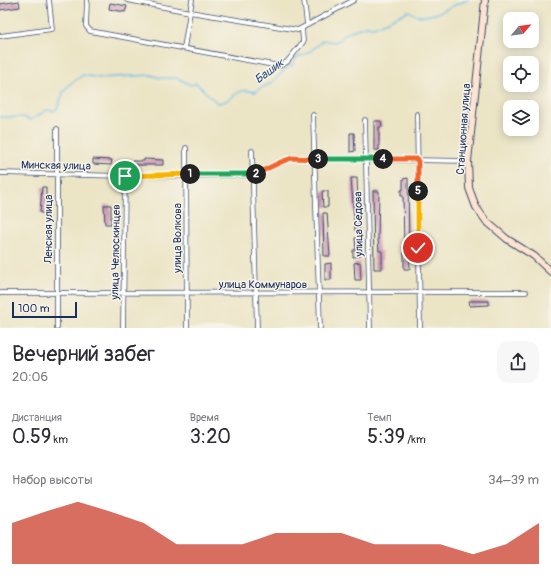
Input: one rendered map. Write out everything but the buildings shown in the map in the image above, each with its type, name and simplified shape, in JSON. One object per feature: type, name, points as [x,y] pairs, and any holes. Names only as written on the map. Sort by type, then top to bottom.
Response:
[{"type":"street","points":[[0,36],[52,29],[49,0]]},
{"type":"street","points":[[87,0],[86,26],[90,31],[279,66],[287,62],[303,42],[302,29]]},
{"type":"street","points":[[127,0],[298,30],[354,0]]},
{"type":"street","points":[[184,48],[192,0]]},
{"type":"street","points":[[304,0],[307,24]]},
{"type":"street","name":"Станционная улица","points":[[485,0],[468,161],[469,188],[476,207],[486,221],[507,239],[534,256],[551,272]]},
{"type":"street","points":[[417,114],[420,328]]},
{"type":"street","points":[[313,115],[320,328]]},
{"type":"street","name":"улица Седова","points":[[365,120],[370,328]]},
{"type":"street","name":"Ленская улица","points":[[57,129],[57,328]]},
{"type":"street","name":"улица Волкова","points":[[186,148],[187,328]]},
{"type":"street","points":[[252,151],[257,328]]},
{"type":"street","name":"Минская улица","points":[[0,173],[125,176],[186,174],[252,175],[292,158],[314,160],[418,159],[468,161]]},
{"type":"street","name":"улица Челюскинцев","points":[[123,328],[125,176]]},
{"type":"street","name":"улица Коммунаров","points":[[0,293],[526,292]]},
{"type":"waterway","name":"Башик","points":[[0,117],[24,117],[31,120],[47,110],[54,111],[57,109],[63,93],[70,84],[83,75],[99,78],[151,75],[161,78],[177,78],[191,85],[196,83],[217,103],[223,102],[239,92],[248,90],[255,92],[271,83],[285,69],[293,65],[297,57],[304,55],[323,40],[334,42],[340,40],[343,35],[353,30],[366,26],[374,27],[409,11],[418,16],[427,16],[468,0]]},
{"type":"route","points":[[125,176],[186,174],[252,175],[292,158],[314,160],[418,159],[418,248]]}]
